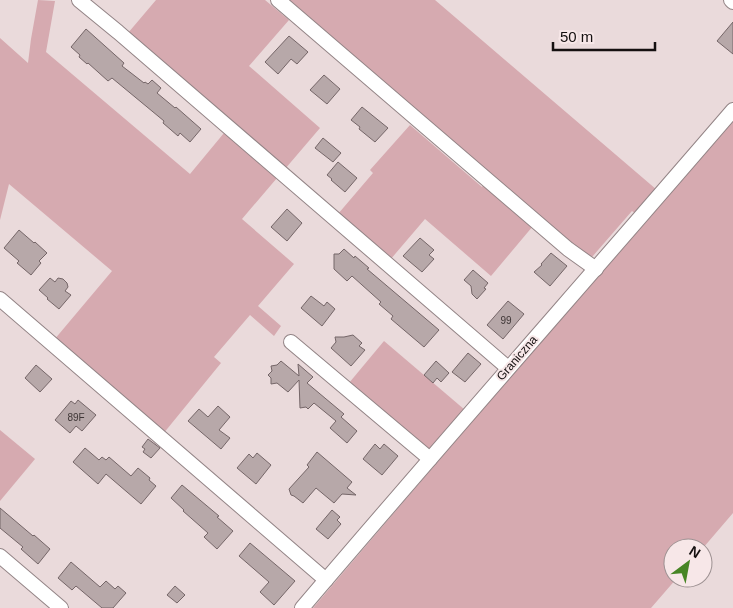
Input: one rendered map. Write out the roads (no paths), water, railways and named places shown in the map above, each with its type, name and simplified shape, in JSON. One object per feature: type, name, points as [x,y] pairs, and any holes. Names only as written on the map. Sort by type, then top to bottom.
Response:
[{"type":"street","points":[[79,0],[508,368]]},
{"type":"street","points":[[278,0],[568,249],[596,269]]},
{"type":"street","name":"Graniczna","points":[[302,608],[733,110]]},
{"type":"street","points":[[0,299],[326,580]]},
{"type":"street","points":[[291,342],[430,459]]},
{"type":"street","points":[[0,556],[61,608]]}]
